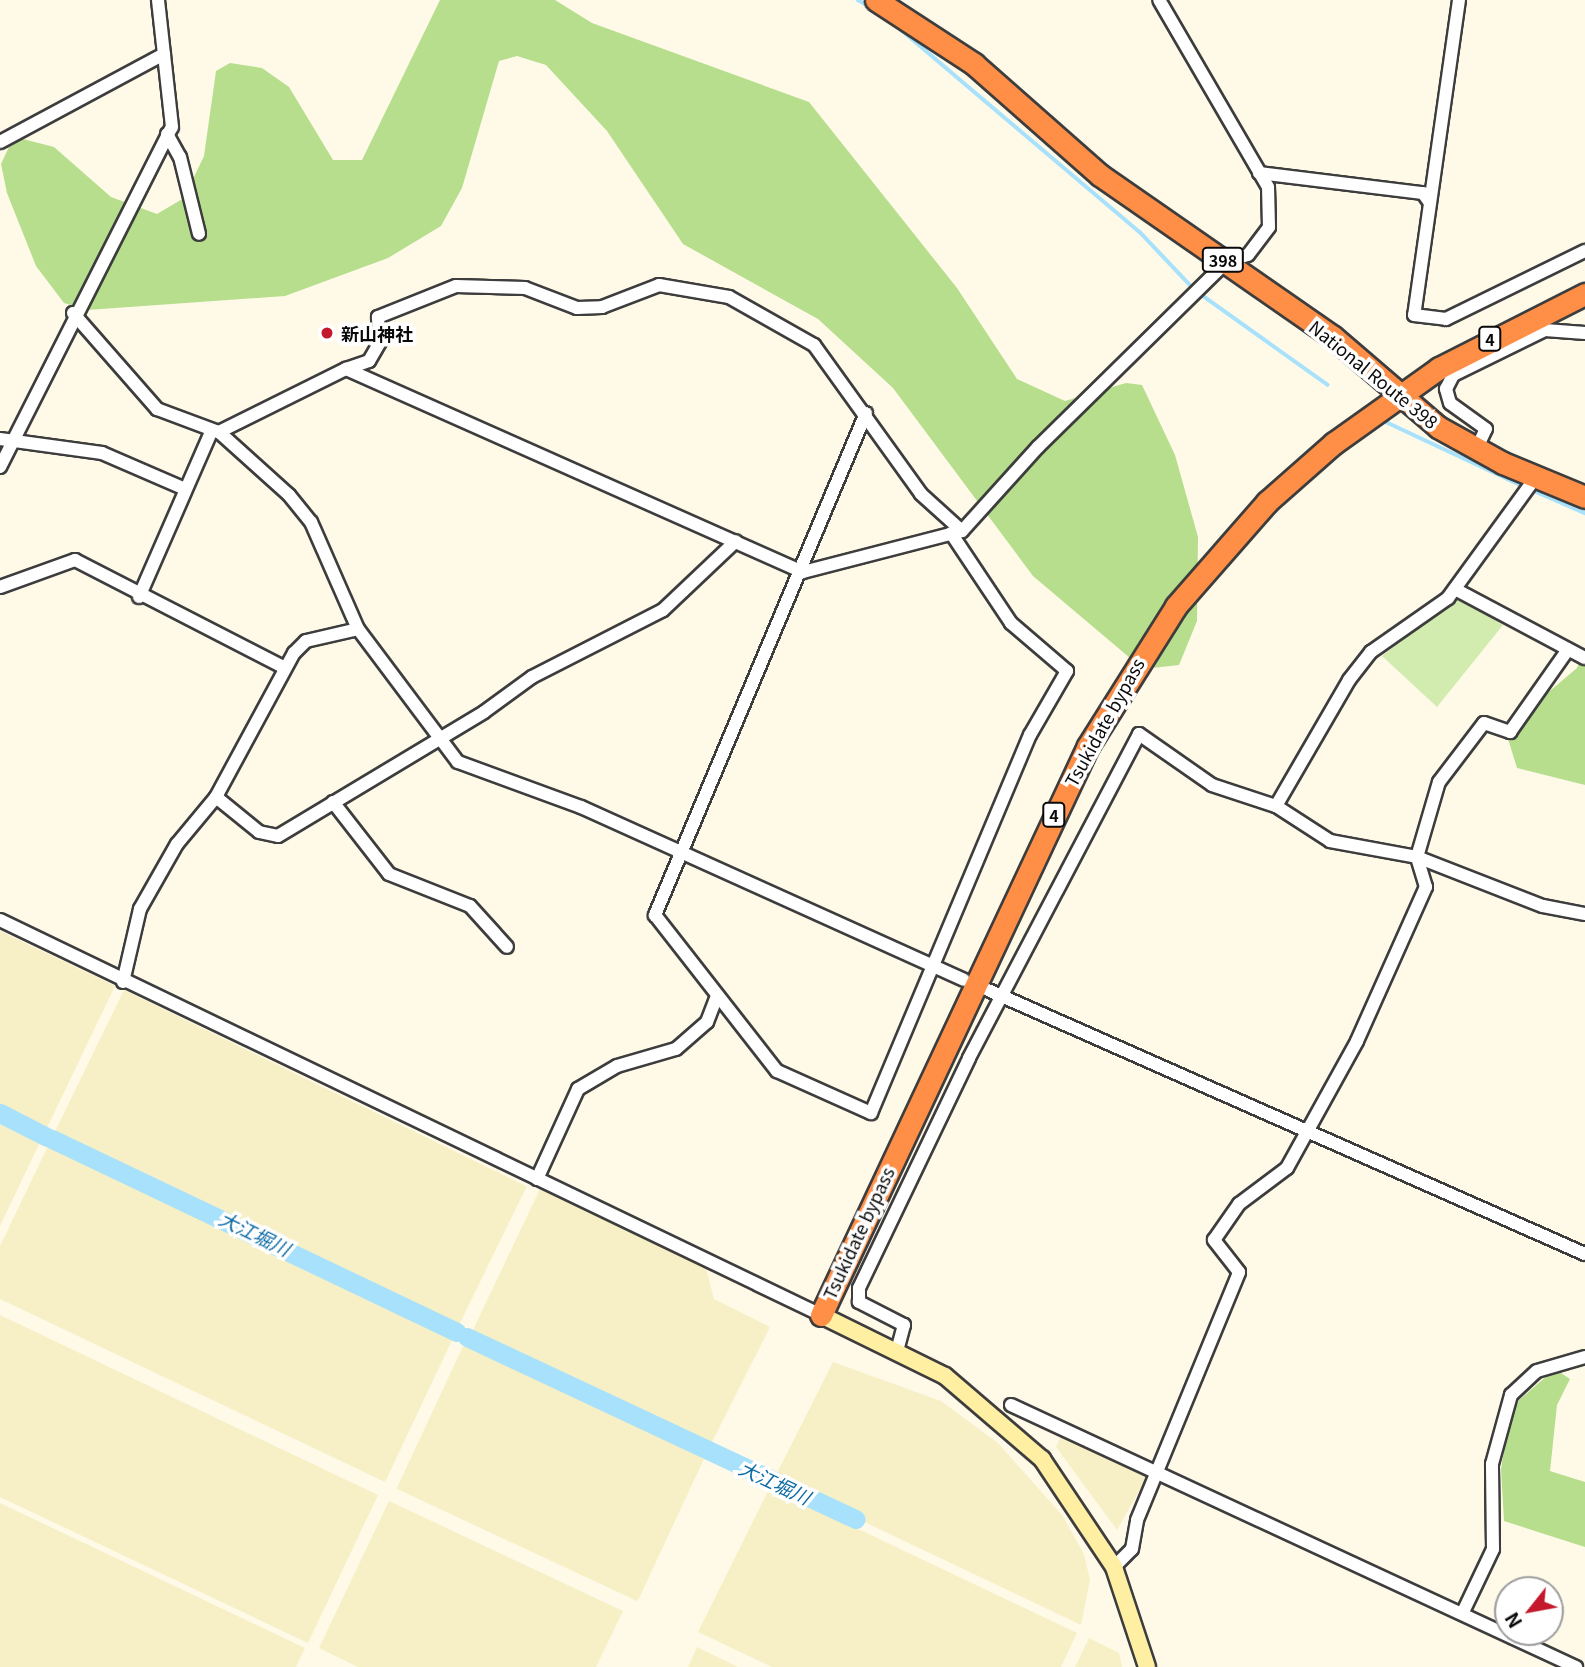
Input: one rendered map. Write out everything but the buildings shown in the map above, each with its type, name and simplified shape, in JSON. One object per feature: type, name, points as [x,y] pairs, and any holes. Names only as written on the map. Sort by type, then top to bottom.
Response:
[{"type":"highway","name":"National Route 398","points":[[876,0],[974,64],[1100,176],[1332,336],[1400,394],[1476,450],[1534,482],[1585,497]]},
{"type":"highway","name":"Tsukidate bypass","points":[[821,1315],[1066,790],[1131,669],[1198,578],[1259,510],[1400,394],[1479,345],[1585,294]]},
{"type":"street","points":[[0,467],[5,440],[167,134],[172,99],[158,0]]},
{"type":"street","points":[[346,369],[803,572],[956,532],[1226,262],[1248,255],[1269,227],[1273,210],[1259,173],[1158,0]]},
{"type":"street","points":[[1459,0],[1414,315],[1446,319],[1585,251]]},
{"type":"street","points":[[0,142],[164,54]]},
{"type":"street","points":[[167,134],[180,157],[200,234]]},
{"type":"street","points":[[1259,173],[1423,193],[1430,202]]},
{"type":"street","points":[[139,597],[185,489],[215,431],[346,369],[369,361],[380,342],[378,317],[456,286],[525,288],[577,308],[602,307],[659,285],[729,297],[794,328],[837,371],[922,494],[956,532],[1011,623],[1067,671],[1030,735],[872,1113],[777,1071],[716,998],[655,915],[803,572],[866,413]]},
{"type":"street","points":[[73,313],[157,409],[215,431],[311,522],[358,629],[436,740],[477,773],[581,807],[964,980]]},
{"type":"street","points":[[1476,450],[1486,429],[1450,403],[1453,375],[1545,330],[1585,333]]},
{"type":"street","points":[[5,440],[102,453],[185,489]]},
{"type":"street","points":[[1276,806],[1371,652],[1455,589],[1534,482]]},
{"type":"street","points":[[216,797],[259,832],[278,836],[436,740],[532,677],[663,610],[736,541]]},
{"type":"street","points":[[0,587],[75,560],[139,597],[285,668]]},
{"type":"street","points":[[1455,589],[1585,658]]},
{"type":"street","points":[[123,982],[140,909],[177,844],[216,797],[285,668],[306,641],[358,629]]},
{"type":"street","points":[[1114,1567],[1132,1549],[1158,1475],[1239,1272],[1214,1240],[1239,1204],[1287,1168],[1303,1128],[1357,1041],[1426,887],[1417,857],[1439,782],[1470,737],[1484,723],[1510,732],[1567,650]]},
{"type":"street","points":[[897,1351],[904,1325],[863,1305],[857,1292],[1003,997],[1139,734],[1212,785],[1276,806],[1330,841],[1417,857],[1543,906],[1585,914]]},
{"type":"street","points":[[333,802],[389,874],[470,906],[507,947]]},
{"type":"street","points":[[0,920],[123,982],[897,1351],[972,1395],[1042,1459],[1114,1567],[1147,1667]]},
{"type":"street","points":[[988,990],[1585,1254]]},
{"type":"street","points":[[537,1179],[578,1088],[617,1066],[676,1049],[706,1022],[716,998]]},
{"type":"street","points":[[1463,1612],[1493,1549],[1492,1464],[1511,1395],[1537,1371],[1584,1354]]},
{"type":"street","points":[[1011,1405],[1158,1475],[1463,1612],[1576,1667]]},
{"type":"shaded area","points":[[0,931],[115,986],[45,1132],[0,1110]]},
{"type":"shaded area","points":[[124,990],[527,1186],[456,1332],[53,1136]]},
{"type":"shaded area","points":[[0,1120],[41,1140],[0,1226]]},
{"type":"shaded area","points":[[49,1144],[454,1336],[385,1482],[0,1299],[0,1246]]},
{"type":"shaded area","points":[[540,1189],[706,1268],[714,1299],[770,1327],[709,1448],[471,1334]]},
{"type":"shaded area","points":[[0,1315],[378,1495],[308,1643],[0,1497]]},
{"type":"shaded area","points":[[465,1342],[706,1454],[638,1601],[397,1489]]},
{"type":"shaded area","points":[[833,1362],[941,1401],[998,1443],[1062,1515],[1084,1554],[1090,1580],[1081,1625],[774,1479]]},
{"type":"shaded area","points":[[1061,1436],[1147,1477],[1117,1530],[1056,1447]]},
{"type":"shaded area","points":[[770,1487],[1077,1633],[1061,1667],[772,1667],[698,1632]]},
{"type":"shaded area","points":[[389,1501],[623,1611],[596,1667],[358,1667],[319,1648]]},
{"type":"shaded area","points":[[0,1503],[305,1648],[296,1667],[0,1667]]},
{"type":"shaded area","points":[[1089,1638],[1119,1653],[1122,1667],[1075,1667]]},
{"type":"shaded area","points":[[697,1647],[738,1667],[688,1667]]},
{"type":"green space","points":[[440,0],[555,0],[592,23],[809,102],[957,288],[1017,379],[1065,401],[1126,383],[1142,385],[1175,455],[1198,537],[1197,621],[1179,665],[1143,669],[1033,576],[893,388],[818,319],[683,244],[607,131],[546,65],[517,56],[499,61],[462,188],[441,226],[388,258],[285,296],[87,310],[64,303],[36,266],[7,193],[1,164],[9,147],[23,139],[54,147],[111,197],[157,214],[184,198],[204,156],[216,71],[230,63],[262,68],[289,87],[333,160],[362,160]]},
{"type":"green space","points":[[1458,598],[1503,625],[1437,707],[1382,656]]},
{"type":"green space","points":[[1585,650],[1585,785],[1517,768],[1505,729],[1577,668]]},
{"type":"green space","points":[[1555,1369],[1570,1379],[1557,1405],[1550,1471],[1585,1482],[1585,1547],[1504,1521],[1501,1469],[1509,1421],[1519,1400]]},
{"type":"waterway","points":[[858,0],[869,6]]},
{"type":"waterway","points":[[898,27],[1140,232],[1193,288]]},
{"type":"waterway","points":[[1199,293],[1328,385]]},
{"type":"waterway","points":[[1384,421],[1525,487]]},
{"type":"waterway","points":[[1532,490],[1585,513]]},
{"type":"waterway","name":"大江堀川","points":[[0,1113],[47,1137]]},
{"type":"waterway","name":"大江堀川","points":[[52,1139],[456,1332]]},
{"type":"waterway","name":"大江堀川","points":[[467,1337],[855,1519]]},
{"type":"place","name":"新山神社","points":[[327,333]]}]
